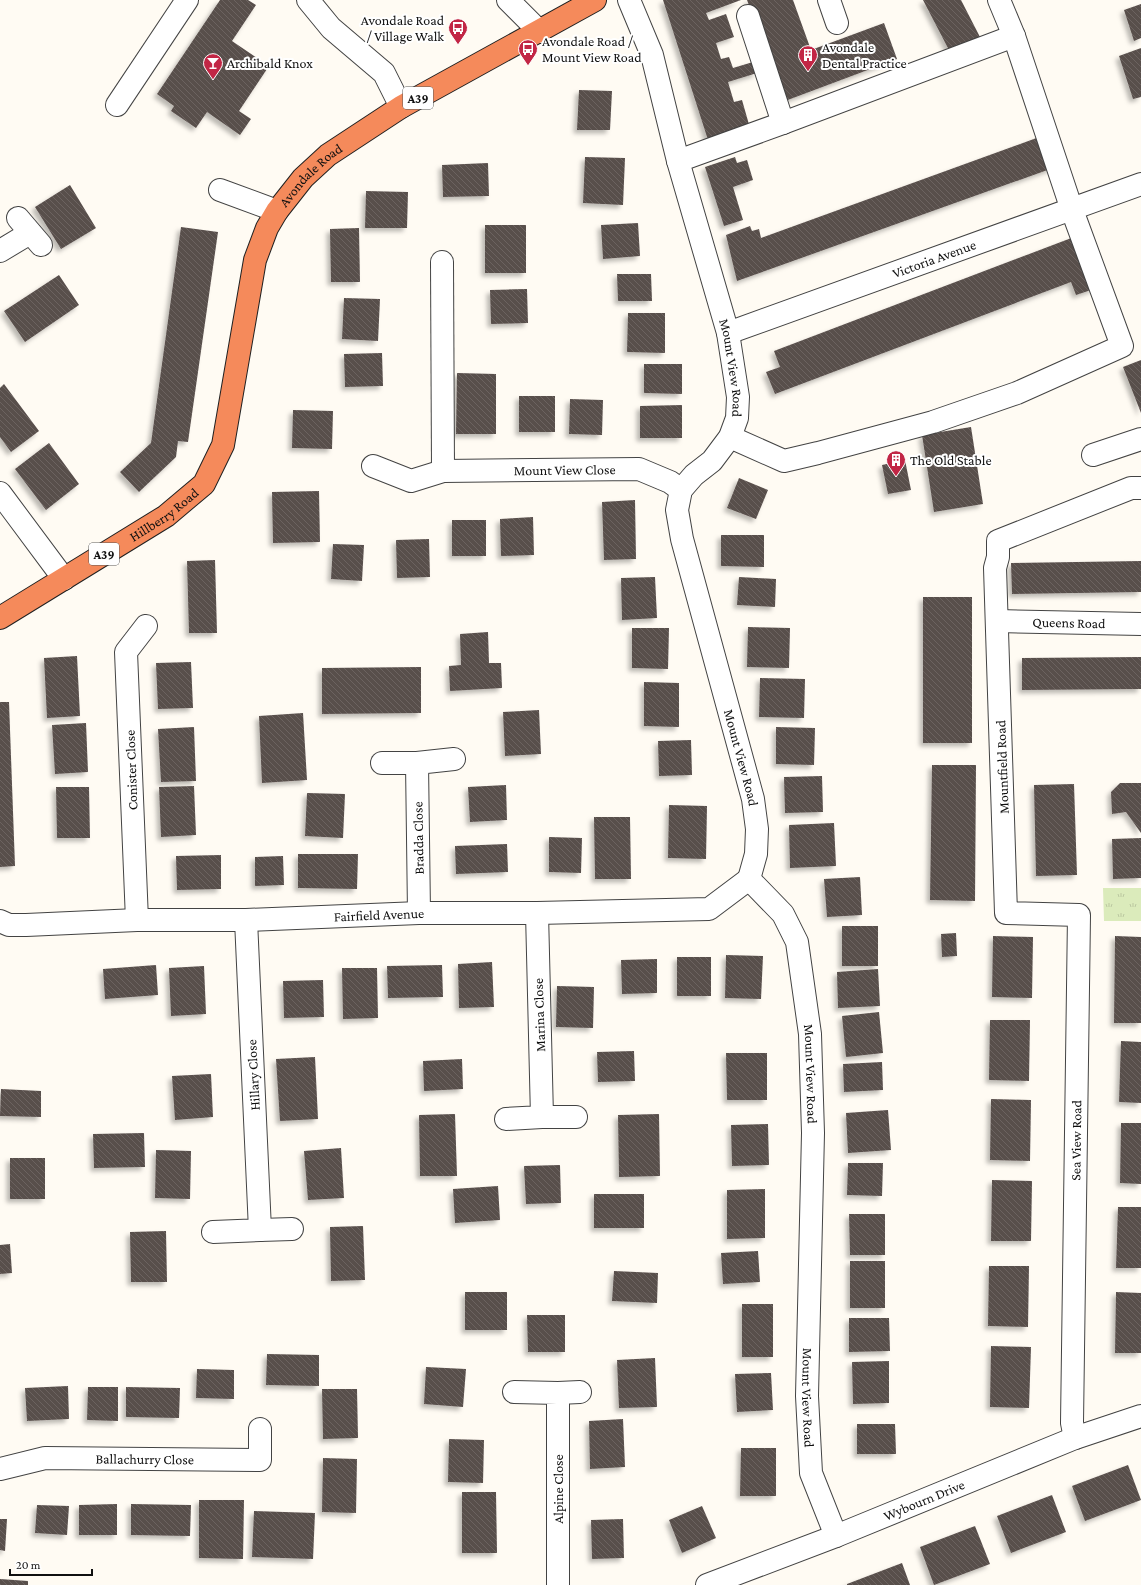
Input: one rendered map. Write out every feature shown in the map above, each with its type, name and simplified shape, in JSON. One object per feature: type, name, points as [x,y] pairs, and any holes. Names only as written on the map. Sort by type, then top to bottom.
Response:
[{"type":"highway","name":"Avondale Road","points":[[204,484],[224,446],[255,260],[267,228],[277,211],[303,178],[328,155],[401,107],[540,32],[595,0]]},
{"type":"highway","name":"Hillberry Road","points":[[0,618],[166,516],[204,484]]},
{"type":"street","points":[[117,105],[187,0]]},
{"type":"street","points":[[508,0],[540,32]]},
{"type":"street","name":"Mount View Road","points":[[629,0],[652,56],[678,161],[728,334],[738,397],[737,418],[730,437],[712,461],[694,475],[681,490],[677,510],[682,539],[753,799],[757,829],[756,854],[750,879],[783,914],[797,942],[810,1034],[813,1133],[807,1396],[811,1473],[836,1536]]},
{"type":"street","points":[[829,0],[837,23]]},
{"type":"street","points":[[730,437],[784,461],[933,422],[1017,393],[1122,346],[1072,210],[1014,36],[999,0]]},
{"type":"street","points":[[318,3],[331,28],[384,73],[401,107]]},
{"type":"street","points":[[748,16],[783,123]]},
{"type":"street","points":[[678,161],[1014,36]]},
{"type":"street","name":"Victoria Avenue","points":[[728,334],[1141,184]]},
{"type":"street","points":[[220,190],[277,211]]},
{"type":"street","points":[[0,251],[30,232]]},
{"type":"street","points":[[442,262],[443,471]]},
{"type":"street","points":[[1093,455],[1141,439]]},
{"type":"street","name":"Mount View Close","points":[[373,466],[411,481],[443,471],[639,469],[670,482],[681,490]]},
{"type":"street","name":"Mountfield Road","points":[[1006,913],[995,568],[998,556],[998,541],[1131,488],[1141,488]]},
{"type":"street","points":[[0,493],[64,579]]},
{"type":"street","name":"Queens Road","points":[[997,621],[1141,624]]},
{"type":"street","name":"Conister Close","points":[[137,920],[126,652],[146,626]]},
{"type":"street","points":[[382,763],[417,763],[454,759]]},
{"type":"street","name":"Bradda Close","points":[[417,763],[419,913]]},
{"type":"street","name":"Fairfield Avenue","points":[[0,920],[9,924],[26,925],[137,920],[246,920],[419,913],[537,913],[709,909],[750,879]]},
{"type":"street","name":"Marina Close","points":[[537,913],[542,1117]]},
{"type":"street","name":"Sea View Road","points":[[1006,913],[1079,915],[1072,1423],[1075,1438]]},
{"type":"street","name":"Hillary Close","points":[[246,920],[260,1230]]},
{"type":"street","points":[[506,1119],[576,1117]]},
{"type":"street","points":[[213,1232],[292,1229]]},
{"type":"street","points":[[514,1392],[580,1392]]},
{"type":"street","name":"Alpine Close","points":[[558,1393],[558,1585]]},
{"type":"street","name":"Wybourn Drive","points":[[707,1585],[836,1536],[1075,1438],[1141,1416]]},
{"type":"street","name":"Ballachurry Close","points":[[0,1469],[45,1458],[260,1460],[260,1429]]},
{"type":"green space","points":[[1103,888],[1141,888],[1141,921],[1104,921]]},
{"type":"building","name":"Archibald Knox","points":[[220,0],[248,0],[256,5],[232,41],[269,66],[239,111],[251,119],[240,135],[207,112],[196,128],[171,111],[174,106],[157,94]]},
{"type":"building","points":[[663,0],[741,0],[706,13],[709,20],[726,14],[734,37],[716,43],[721,59],[729,57],[733,68],[753,62],[757,73],[728,82],[734,102],[742,100],[750,128],[708,140]]},
{"type":"building","points":[[747,0],[793,0],[811,50],[884,23],[897,59],[785,101]]},
{"type":"building","points":[[923,0],[961,0],[980,37],[950,52]]},
{"type":"building","points":[[1141,4],[1141,38],[1134,41],[1124,10]]},
{"type":"building","points":[[1141,48],[1141,97],[1133,99],[1119,56]]},
{"type":"building","points":[[579,90],[612,91],[610,130],[577,130]]},
{"type":"building","points":[[1042,136],[1053,168],[737,281],[726,235],[750,226],[752,231],[759,229],[761,238]]},
{"type":"building","points":[[585,157],[625,158],[623,205],[583,203]]},
{"type":"building","points":[[735,157],[737,163],[747,160],[753,180],[733,187],[743,220],[724,226],[705,167]]},
{"type":"building","points":[[488,163],[489,196],[443,197],[442,165]]},
{"type":"building","points":[[70,185],[96,228],[61,249],[35,207]]},
{"type":"building","points":[[366,191],[408,192],[407,228],[365,228]]},
{"type":"building","points":[[638,223],[640,256],[603,259],[601,225]]},
{"type":"building","points":[[485,225],[526,225],[526,273],[485,273]]},
{"type":"building","points":[[181,227],[218,232],[188,442],[178,441],[176,457],[139,492],[120,472],[151,443]]},
{"type":"building","points":[[359,228],[360,282],[331,282],[330,229]]},
{"type":"building","points":[[1074,237],[1094,289],[1076,295],[1071,282],[775,394],[766,372],[780,367],[774,351]]},
{"type":"building","points":[[617,274],[651,274],[652,301],[618,301]]},
{"type":"building","points":[[59,275],[79,305],[25,342],[4,311]]},
{"type":"building","points":[[527,289],[528,323],[491,324],[490,290]]},
{"type":"building","points":[[344,298],[380,299],[378,341],[342,339]]},
{"type":"building","points":[[628,313],[665,313],[665,353],[627,352]]},
{"type":"building","points":[[382,353],[383,386],[345,387],[344,354]]},
{"type":"building","points":[[1141,360],[1141,413],[1123,367]]},
{"type":"building","points":[[644,364],[682,364],[682,394],[644,393]]},
{"type":"building","points":[[457,373],[496,374],[496,434],[456,434]]},
{"type":"building","points":[[4,384],[39,431],[11,452],[0,437],[0,388]]},
{"type":"building","points":[[519,396],[555,396],[555,432],[519,432]]},
{"type":"building","points":[[570,399],[603,400],[602,435],[569,434]]},
{"type":"building","points":[[682,405],[682,438],[640,438],[640,406]]},
{"type":"building","points":[[293,410],[333,411],[332,449],[292,448]]},
{"type":"building","points":[[971,427],[983,504],[934,512],[922,435]]},
{"type":"building","points":[[49,443],[79,484],[46,510],[15,469]]},
{"type":"building","name":"The Old Stable","points":[[905,460],[911,490],[888,494],[882,465]]},
{"type":"building","points":[[739,478],[768,490],[756,519],[727,508]]},
{"type":"building","points":[[319,491],[320,542],[273,543],[272,492]]},
{"type":"building","points":[[635,500],[636,559],[604,560],[602,502]]},
{"type":"building","points":[[533,517],[534,555],[501,556],[500,519]]},
{"type":"building","points":[[452,520],[486,520],[486,556],[452,556]]},
{"type":"building","points":[[721,535],[764,535],[764,567],[721,566]]},
{"type":"building","points":[[429,539],[430,577],[397,578],[396,540]]},
{"type":"building","points":[[333,544],[364,545],[362,581],[331,579]]},
{"type":"building","points":[[215,560],[217,633],[189,633],[187,561]]},
{"type":"building","points":[[1141,561],[1141,592],[1012,594],[1011,563]]},
{"type":"building","points":[[655,577],[657,618],[622,620],[621,578]]},
{"type":"building","points":[[739,577],[776,579],[775,607],[737,605]]},
{"type":"building","points":[[923,597],[972,597],[972,743],[923,743]]},
{"type":"building","points":[[748,627],[790,628],[789,668],[747,667]]},
{"type":"building","points":[[632,628],[669,628],[668,669],[632,668]]},
{"type":"building","points":[[488,632],[489,663],[501,663],[502,688],[450,691],[449,666],[461,665],[460,634]]},
{"type":"building","points":[[77,656],[80,716],[47,718],[44,658]]},
{"type":"building","points":[[1141,657],[1141,689],[1022,690],[1022,658]]},
{"type":"building","points":[[191,662],[193,708],[158,709],[156,663]]},
{"type":"building","points":[[421,667],[421,713],[322,714],[322,668]]},
{"type":"building","points":[[760,678],[805,679],[804,718],[759,717]]},
{"type":"building","points":[[644,682],[679,683],[679,727],[644,726]]},
{"type":"building","points":[[0,702],[9,702],[15,866],[0,867]]},
{"type":"building","points":[[539,710],[541,754],[505,756],[503,712]]},
{"type":"building","points":[[303,713],[307,780],[262,783],[259,716]]},
{"type":"building","points":[[86,723],[88,772],[55,774],[52,725]]},
{"type":"building","points":[[194,727],[196,781],[161,782],[158,729]]},
{"type":"building","points":[[776,727],[815,728],[814,765],[776,764]]},
{"type":"building","points":[[691,740],[692,775],[659,776],[658,741]]},
{"type":"building","points":[[932,765],[976,765],[975,901],[930,900]]},
{"type":"building","points":[[822,776],[823,812],[785,813],[784,777]]},
{"type":"building","points":[[1120,783],[1141,783],[1141,833],[1126,812],[1112,814],[1111,792]]},
{"type":"building","points":[[1074,784],[1077,875],[1036,876],[1034,785]]},
{"type":"building","points":[[506,785],[507,820],[470,822],[468,787]]},
{"type":"building","points":[[194,786],[196,835],[161,837],[159,787]]},
{"type":"building","points":[[56,787],[89,787],[90,838],[57,838]]},
{"type":"building","points":[[307,793],[345,794],[343,838],[305,836]]},
{"type":"building","points":[[669,805],[707,806],[706,859],[668,858]]},
{"type":"building","points":[[594,817],[630,817],[631,879],[595,879]]},
{"type":"building","points":[[834,823],[836,866],[790,868],[789,825]]},
{"type":"building","points":[[549,837],[582,838],[581,873],[549,872]]},
{"type":"building","points":[[1141,838],[1141,878],[1113,879],[1112,839]]},
{"type":"building","points":[[507,844],[508,872],[456,874],[455,846]]},
{"type":"building","points":[[298,854],[358,854],[357,889],[298,888]]},
{"type":"building","points":[[221,855],[221,889],[177,890],[176,856]]},
{"type":"building","points":[[283,856],[284,885],[255,886],[255,857]]},
{"type":"building","points":[[860,877],[862,915],[827,917],[824,879]]},
{"type":"building","points":[[842,926],[878,926],[878,966],[842,966]]},
{"type":"building","points":[[956,933],[957,956],[942,957],[941,934]]},
{"type":"building","points":[[993,936],[1033,937],[1032,998],[992,997]]},
{"type":"building","points":[[1115,936],[1141,937],[1141,1023],[1114,1023]]},
{"type":"building","points":[[726,955],[763,956],[761,999],[725,998]]},
{"type":"building","points":[[677,957],[711,957],[711,996],[677,996]]},
{"type":"building","points":[[657,959],[657,993],[622,994],[621,960]]},
{"type":"building","points":[[492,962],[494,1007],[459,1008],[458,964]]},
{"type":"building","points":[[156,965],[158,995],[105,999],[103,969]]},
{"type":"building","points":[[442,965],[443,997],[388,998],[387,966]]},
{"type":"building","points":[[204,966],[206,1014],[171,1016],[169,968]]},
{"type":"building","points":[[342,968],[377,968],[378,1018],[343,1019]]},
{"type":"building","points":[[878,969],[880,1006],[838,1008],[837,972]]},
{"type":"building","points":[[323,980],[324,1017],[284,1018],[283,981]]},
{"type":"building","points":[[557,986],[594,987],[593,1028],[556,1027]]},
{"type":"building","points":[[879,1012],[883,1053],[846,1057],[842,1016]]},
{"type":"building","points":[[990,1020],[1030,1020],[1029,1081],[989,1080]]},
{"type":"building","points":[[1121,1041],[1141,1042],[1141,1103],[1119,1102]]},
{"type":"building","points":[[634,1051],[635,1081],[598,1082],[597,1052]]},
{"type":"building","points":[[726,1053],[767,1053],[767,1100],[727,1100]]},
{"type":"building","points":[[315,1057],[318,1119],[280,1121],[276,1059]]},
{"type":"building","points":[[462,1059],[463,1089],[424,1091],[423,1061]]},
{"type":"building","points":[[882,1062],[883,1090],[844,1092],[843,1064]]},
{"type":"building","points":[[211,1074],[213,1117],[175,1120],[172,1076]]},
{"type":"building","points":[[1,1089],[41,1091],[41,1117],[0,1116]]},
{"type":"building","points":[[991,1099],[1031,1100],[1030,1161],[990,1160]]},
{"type":"building","points":[[888,1110],[891,1150],[848,1153],[846,1113]]},
{"type":"building","points":[[455,1114],[457,1176],[420,1176],[419,1115]]},
{"type":"building","points":[[659,1114],[660,1176],[619,1177],[618,1115]]},
{"type":"building","points":[[1121,1123],[1141,1123],[1141,1184],[1120,1183]]},
{"type":"building","points":[[768,1124],[769,1165],[732,1166],[731,1125]]},
{"type":"building","points":[[144,1133],[145,1167],[94,1168],[93,1134]]},
{"type":"building","points":[[341,1148],[344,1198],[308,1200],[304,1151]]},
{"type":"building","points":[[156,1150],[191,1151],[190,1199],[155,1198]]},
{"type":"building","points":[[10,1158],[45,1158],[45,1199],[10,1199]]},
{"type":"building","points":[[848,1163],[883,1163],[882,1196],[847,1195]]},
{"type":"building","points":[[560,1165],[561,1203],[526,1204],[524,1166]]},
{"type":"building","points":[[992,1180],[1032,1181],[1031,1241],[991,1241]]},
{"type":"building","points":[[498,1186],[500,1220],[455,1223],[453,1189]]},
{"type":"building","points":[[765,1189],[765,1238],[727,1239],[727,1190]]},
{"type":"building","points":[[594,1194],[644,1194],[644,1228],[594,1228]]},
{"type":"building","points":[[1118,1207],[1141,1207],[1141,1268],[1116,1268]]},
{"type":"building","points":[[849,1214],[885,1214],[885,1255],[850,1255]]},
{"type":"building","points":[[363,1226],[365,1280],[331,1281],[330,1227]]},
{"type":"building","points":[[166,1231],[167,1282],[131,1282],[130,1232]]},
{"type":"building","points":[[10,1244],[12,1273],[0,1274],[0,1245]]},
{"type":"building","points":[[758,1251],[760,1282],[723,1284],[721,1253]]},
{"type":"building","points":[[850,1261],[885,1261],[885,1308],[850,1308]]},
{"type":"building","points":[[989,1266],[1029,1266],[1028,1327],[988,1326]]},
{"type":"building","points":[[614,1271],[658,1273],[657,1303],[612,1301]]},
{"type":"building","points":[[465,1292],[507,1292],[507,1330],[465,1330]]},
{"type":"building","points":[[1116,1292],[1141,1293],[1141,1353],[1115,1353]]},
{"type":"building","points":[[742,1304],[773,1304],[773,1357],[742,1357]]},
{"type":"building","points":[[527,1315],[565,1315],[565,1352],[528,1352]]},
{"type":"building","points":[[849,1318],[889,1318],[890,1351],[849,1352]]},
{"type":"building","points":[[991,1346],[1031,1347],[1029,1408],[990,1407]]},
{"type":"building","points":[[267,1354],[319,1355],[319,1386],[266,1385]]},
{"type":"building","points":[[655,1358],[657,1407],[619,1408],[617,1360]]},
{"type":"building","points":[[889,1361],[889,1403],[853,1404],[852,1362]]},
{"type":"building","points":[[426,1367],[466,1369],[463,1407],[424,1404]]},
{"type":"building","points":[[197,1369],[234,1370],[234,1399],[196,1398]]},
{"type":"building","points":[[771,1373],[773,1410],[737,1412],[735,1374]]},
{"type":"building","points":[[68,1386],[69,1419],[27,1421],[25,1388]]},
{"type":"building","points":[[88,1387],[118,1387],[118,1421],[87,1420]]},
{"type":"building","points":[[126,1387],[180,1388],[179,1418],[126,1417]]},
{"type":"building","points":[[322,1389],[357,1389],[358,1438],[323,1439]]},
{"type":"building","points":[[623,1419],[625,1467],[590,1469],[589,1421]]},
{"type":"building","points":[[857,1424],[895,1424],[896,1454],[857,1454]]},
{"type":"building","points":[[449,1439],[484,1440],[483,1483],[448,1482]]},
{"type":"building","points":[[741,1448],[776,1448],[776,1496],[740,1496]]},
{"type":"building","points":[[323,1458],[357,1459],[356,1513],[322,1512]]},
{"type":"building","points":[[1128,1465],[1141,1500],[1085,1521],[1072,1486]]},
{"type":"building","points":[[462,1492],[496,1492],[497,1553],[462,1553]]},
{"type":"building","points":[[1052,1495],[1066,1532],[1011,1553],[997,1516]]},
{"type":"building","points":[[199,1500],[244,1500],[243,1559],[199,1558]]},
{"type":"building","points":[[117,1504],[117,1535],[79,1535],[79,1505]]},
{"type":"building","points":[[131,1504],[191,1505],[190,1536],[131,1535]]},
{"type":"building","points":[[37,1505],[69,1506],[67,1535],[35,1533]]},
{"type":"building","points":[[702,1506],[716,1538],[682,1553],[669,1520]]},
{"type":"building","points":[[254,1511],[315,1513],[313,1559],[252,1557]]},
{"type":"building","points":[[0,1519],[7,1519],[5,1551],[0,1550]]},
{"type":"building","points":[[623,1519],[624,1558],[592,1559],[591,1520]]},
{"type":"building","points":[[975,1526],[990,1564],[934,1585],[920,1547]]},
{"type":"building","points":[[902,1563],[910,1585],[847,1585],[847,1584]]},
{"type":"building","points":[[0,1579],[28,1581],[28,1585],[0,1585]]},
{"type":"place","name":"Avondale Road / Village Walk","points":[[458,45]]},
{"type":"place","name":"Avondale Road / Mount View Road","points":[[528,66]]},
{"type":"place","name":"Avondale Dental Practice","points":[[808,72]]},
{"type":"place","name":"Archibald Knox","points":[[213,80]]},
{"type":"place","name":"The Old Stable","points":[[896,477]]}]
